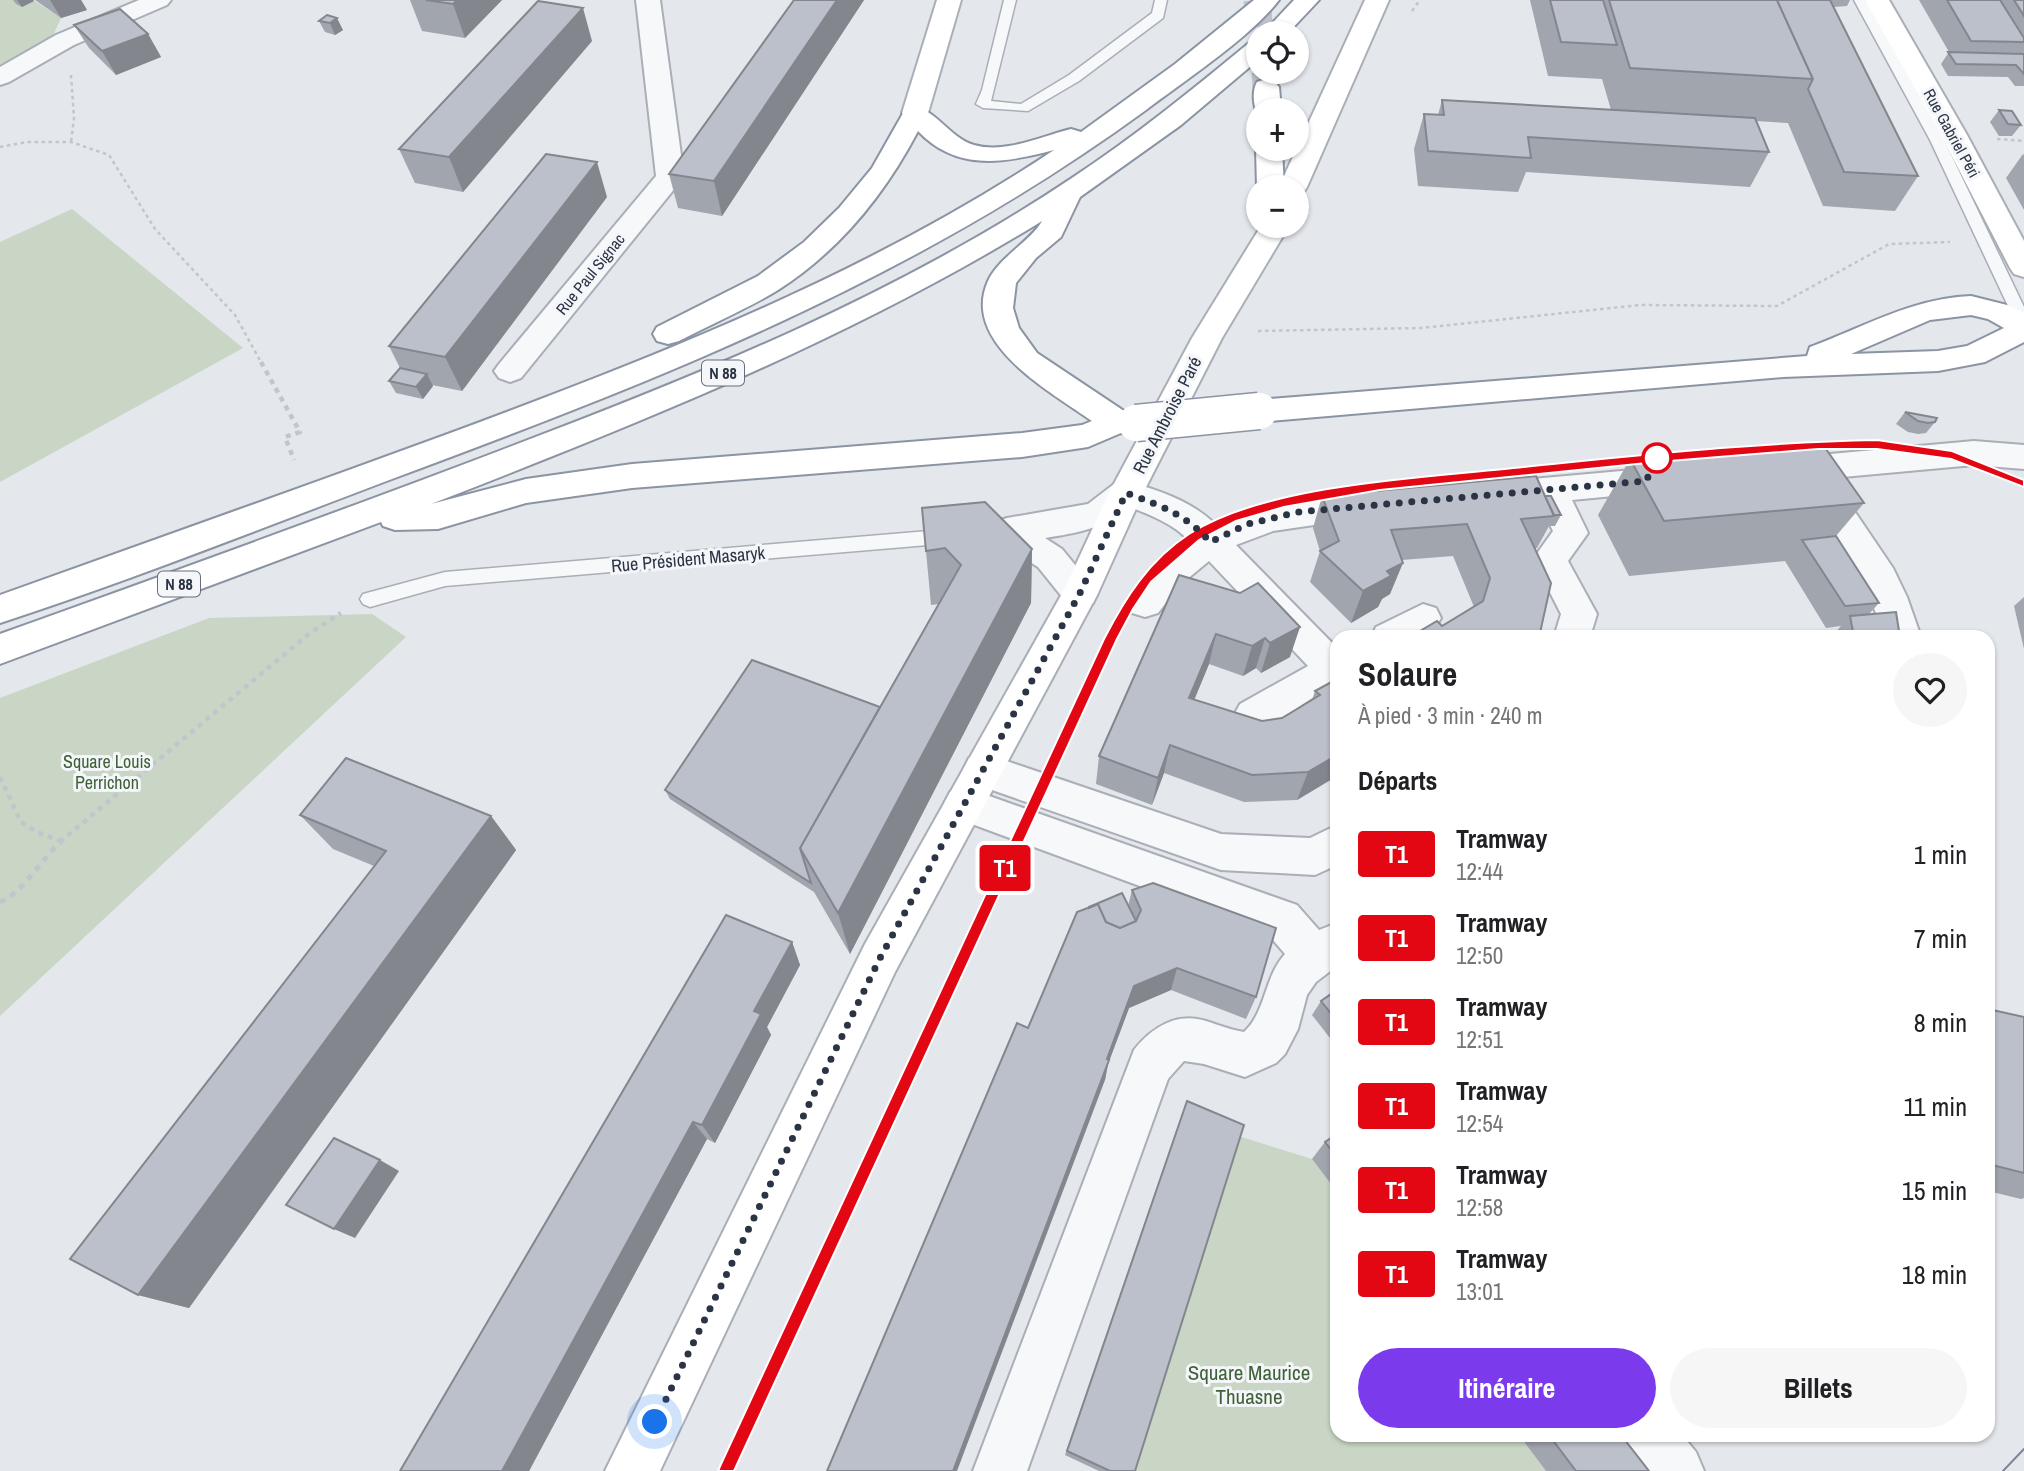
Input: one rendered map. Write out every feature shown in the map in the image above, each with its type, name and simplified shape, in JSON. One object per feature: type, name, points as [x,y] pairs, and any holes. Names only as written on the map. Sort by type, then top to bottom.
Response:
[{"type":"main road","points":[[618,382],[652,343],[768,283],[814,248],[849,214],[884,171],[915,113],[949,0]]},
{"type":"main road","name":"N 88","points":[[0,609],[287,506],[618,382],[747,326],[860,272],[979,209],[1107,127],[1248,19],[1266,0]]},
{"type":"main road","points":[[1287,21],[1307,0]]},
{"type":"main road","points":[[1298,175],[1377,0]]},
{"type":"main road","name":"Rue Gabriel Péri","points":[[1877,0],[1954,135],[2024,268]]},
{"type":"main road","name":"N 88","points":[[0,649],[358,518],[677,394],[804,337],[993,237],[1070,190],[1185,110],[1246,58]]},
{"type":"main road","points":[[915,113],[934,136],[961,151],[979,155],[1003,156],[1107,127]]},
{"type":"main road","points":[[1070,190],[1051,231],[1026,253],[1002,282],[998,308],[1004,330],[1026,360],[1127,422]]},
{"type":"main road","name":"Rue Ambroise Paré","points":[[632,1471],[880,958],[1080,593],[1126,493],[1206,338],[1267,238]]},
{"type":"main road","points":[[358,518],[439,516],[526,491],[632,476],[1022,446],[1088,436],[1127,422],[1783,367],[1958,358],[1988,350],[2024,327],[2005,315],[1984,308],[1942,306],[1916,313],[1845,347],[1783,367]]},
{"type":"street","points":[[0,77],[65,40],[159,0]]},
{"type":"street","points":[[648,0],[670,177]]},
{"type":"street","name":"Rue Paul Signac","points":[[510,371],[670,177],[694,144]]},
{"type":"street","points":[[1755,472],[1975,453],[2024,457]]},
{"type":"street","points":[[1457,498],[1700,477]]},
{"type":"street","points":[[1823,487],[1884,583],[1902,630]]},
{"type":"street","points":[[1550,490],[1572,533],[1550,559],[1579,614],[1574,630]]},
{"type":"street","points":[[1080,593],[1050,558],[1001,531],[1074,521],[1100,513],[1126,493],[1175,512],[1194,524],[1330,663]]},
{"type":"street","points":[[1145,603],[1174,568],[1210,542],[1248,524],[1298,512],[1404,503]]},
{"type":"street","points":[[1402,630],[1423,618]]},
{"type":"street","points":[[1253,715],[1330,672]]},
{"type":"street","points":[[974,787],[1221,852],[1315,857],[1330,847]]},
{"type":"street","points":[[974,787],[1282,919],[1326,950],[1297,972],[1274,1033],[1267,1044],[1245,1055],[1188,1037],[1170,1042],[1150,1066],[1000,1471]]},
{"type":"street","points":[[1654,1442],[1677,1471]]},
{"type":"lane","points":[[1010,0],[989,90],[983,104],[1023,108],[1074,78],[1158,15],[1160,0]]},
{"type":"lane","points":[[1860,0],[1937,140],[2024,327]]},
{"type":"lane","name":"Rue Président Masaryk","points":[[370,599],[445,579],[968,534]]},
{"type":"path","points":[[71,72],[74,118],[71,142]]},
{"type":"path","points":[[0,147],[27,142],[71,142],[109,155],[155,229],[235,315],[300,432],[285,437],[294,460]]},
{"type":"path","points":[[1258,331],[1422,328],[1640,305],[1777,306],[1889,244],[1937,241],[1984,245]]},
{"type":"path","points":[[0,902],[10,898],[49,852],[233,696],[333,617]]},
{"type":"path","points":[[0,777],[7,784],[17,817],[38,833],[62,841]]},
{"type":"green space","points":[[0,0],[33,0],[61,18],[50,42],[0,69]]},
{"type":"green space","points":[[72,209],[243,348],[0,482],[0,242]]},
{"type":"green space","name":"Square Louis Perrichon","points":[[372,614],[406,637],[0,1016],[0,698],[209,618]]},
{"type":"green space","name":"Square Maurice Thuasne","points":[[1235,1135],[1312,1159],[1330,1183],[1330,1442],[1524,1442],[1546,1471],[1130,1471]]},
{"type":"building","points":[[426,0],[457,0],[453,4]]},
{"type":"building","points":[[794,0],[837,0],[714,181],[669,174]]},
{"type":"building","points":[[1550,0],[1603,0],[1617,45],[1561,42]]},
{"type":"building","points":[[1609,0],[1777,0],[1813,79],[1630,68]]},
{"type":"building","points":[[1777,0],[1830,0],[1918,176],[1844,172],[1808,89],[1813,79]]},
{"type":"building","points":[[1947,0],[2000,0],[2024,42],[1971,41]]},
{"type":"building","points":[[2014,0],[2024,0],[2024,16]]},
{"type":"building","points":[[538,1],[583,8],[449,157],[399,149]]},
{"type":"building","points":[[120,9],[148,34],[102,51],[74,25]]},
{"type":"building","points":[[327,15],[337,18],[330,23],[319,21]]},
{"type":"building","points":[[1948,52],[2024,54],[2024,74],[2016,65],[1956,64]]},
{"type":"building","points":[[1442,100],[1755,118],[1769,152],[1528,137],[1531,158],[1428,151],[1424,114],[1444,115]]},
{"type":"building","points":[[1999,110],[2012,111],[2021,125],[2008,124]]},
{"type":"building","points":[[546,154],[597,162],[445,357],[389,346]]},
{"type":"building","points":[[400,368],[427,374],[416,387],[389,381]]},
{"type":"building","points":[[1905,412],[1937,418],[1935,422],[1928,423],[1918,421]]},
{"type":"building","points":[[1821,442],[1864,503],[1664,521],[1630,459]]},
{"type":"building","points":[[1536,476],[1554,516],[1521,519],[1551,583],[1541,630],[1422,630],[1437,621],[1442,626],[1483,601],[1490,578],[1467,524],[1391,530],[1403,563],[1387,571],[1391,576],[1363,591],[1320,551],[1339,541],[1322,496]]},
{"type":"building","points":[[1545,496],[1551,496],[1561,515],[1554,515]]},
{"type":"building","points":[[985,502],[1032,549],[838,913],[800,848],[961,565],[945,548],[926,551],[922,508]]},
{"type":"building","points":[[1836,536],[1879,603],[1845,606],[1802,540]]},
{"type":"building","points":[[1179,575],[1240,593],[1258,583],[1300,627],[1270,643],[1265,638],[1252,646],[1216,634],[1189,698],[1262,721],[1282,718],[1320,695],[1315,691],[1330,683],[1330,759],[1308,772],[1252,775],[1170,745],[1158,778],[1099,756]]},
{"type":"building","points":[[1896,612],[1899,630],[1853,630],[1850,616]]},
{"type":"building","points":[[752,660],[880,707],[800,848],[811,883],[665,790]]},
{"type":"building","points":[[346,758],[491,816],[138,1295],[70,1259],[386,851],[300,815]]},
{"type":"building","points":[[1153,883],[1276,928],[1256,997],[1177,968],[1134,986],[1107,1059],[1109,1060],[953,1471],[827,1471],[1017,1023],[1028,1028],[1077,912],[1098,904],[1106,922],[1120,928],[1136,921],[1141,910],[1132,890]]},
{"type":"building","points":[[1122,893],[1136,921],[1120,928],[1106,922],[1098,904],[1089,908],[1089,907]]},
{"type":"building","points":[[726,915],[792,942],[754,1011],[761,1014],[702,1125],[693,1122],[502,1471],[400,1471]]},
{"type":"building","points":[[1330,995],[1330,1012],[1321,1001]]},
{"type":"building","points":[[1995,1011],[2024,1017],[2024,1173],[1995,1166]]},
{"type":"building","points":[[1187,1101],[1244,1125],[1135,1471],[1110,1471],[1067,1451]]},
{"type":"building","points":[[334,1138],[380,1160],[334,1229],[286,1205]]},
{"type":"building","points":[[1554,1442],[1626,1442],[1649,1471],[1576,1471]]},
{"type":"tunnel","points":[[1257,0],[1259,21]]},
{"type":"tram line","name":"T1","points":[[728,1471],[1110,639],[1147,579],[1161,563],[1195,536],[1252,510],[1380,486],[1818,445],[1877,444],[1932,451],[1977,463],[2024,483]]},
{"type":"tram line","points":[[1804,447],[1861,446],[1916,452],[1970,464],[2024,483]]},
{"type":"tram line","points":[[728,1471],[1110,639],[1149,577],[1180,547],[1213,527],[1248,511],[1285,501],[1363,488],[1647,459]]},
{"type":"tram line","points":[[2003,1471],[2024,1449]]},
{"type":"route","points":[[655,1422],[880,958],[1080,593],[1126,493],[1175,512],[1194,524],[1210,542],[1248,524],[1298,512],[1646,481],[1657,458]]}]
